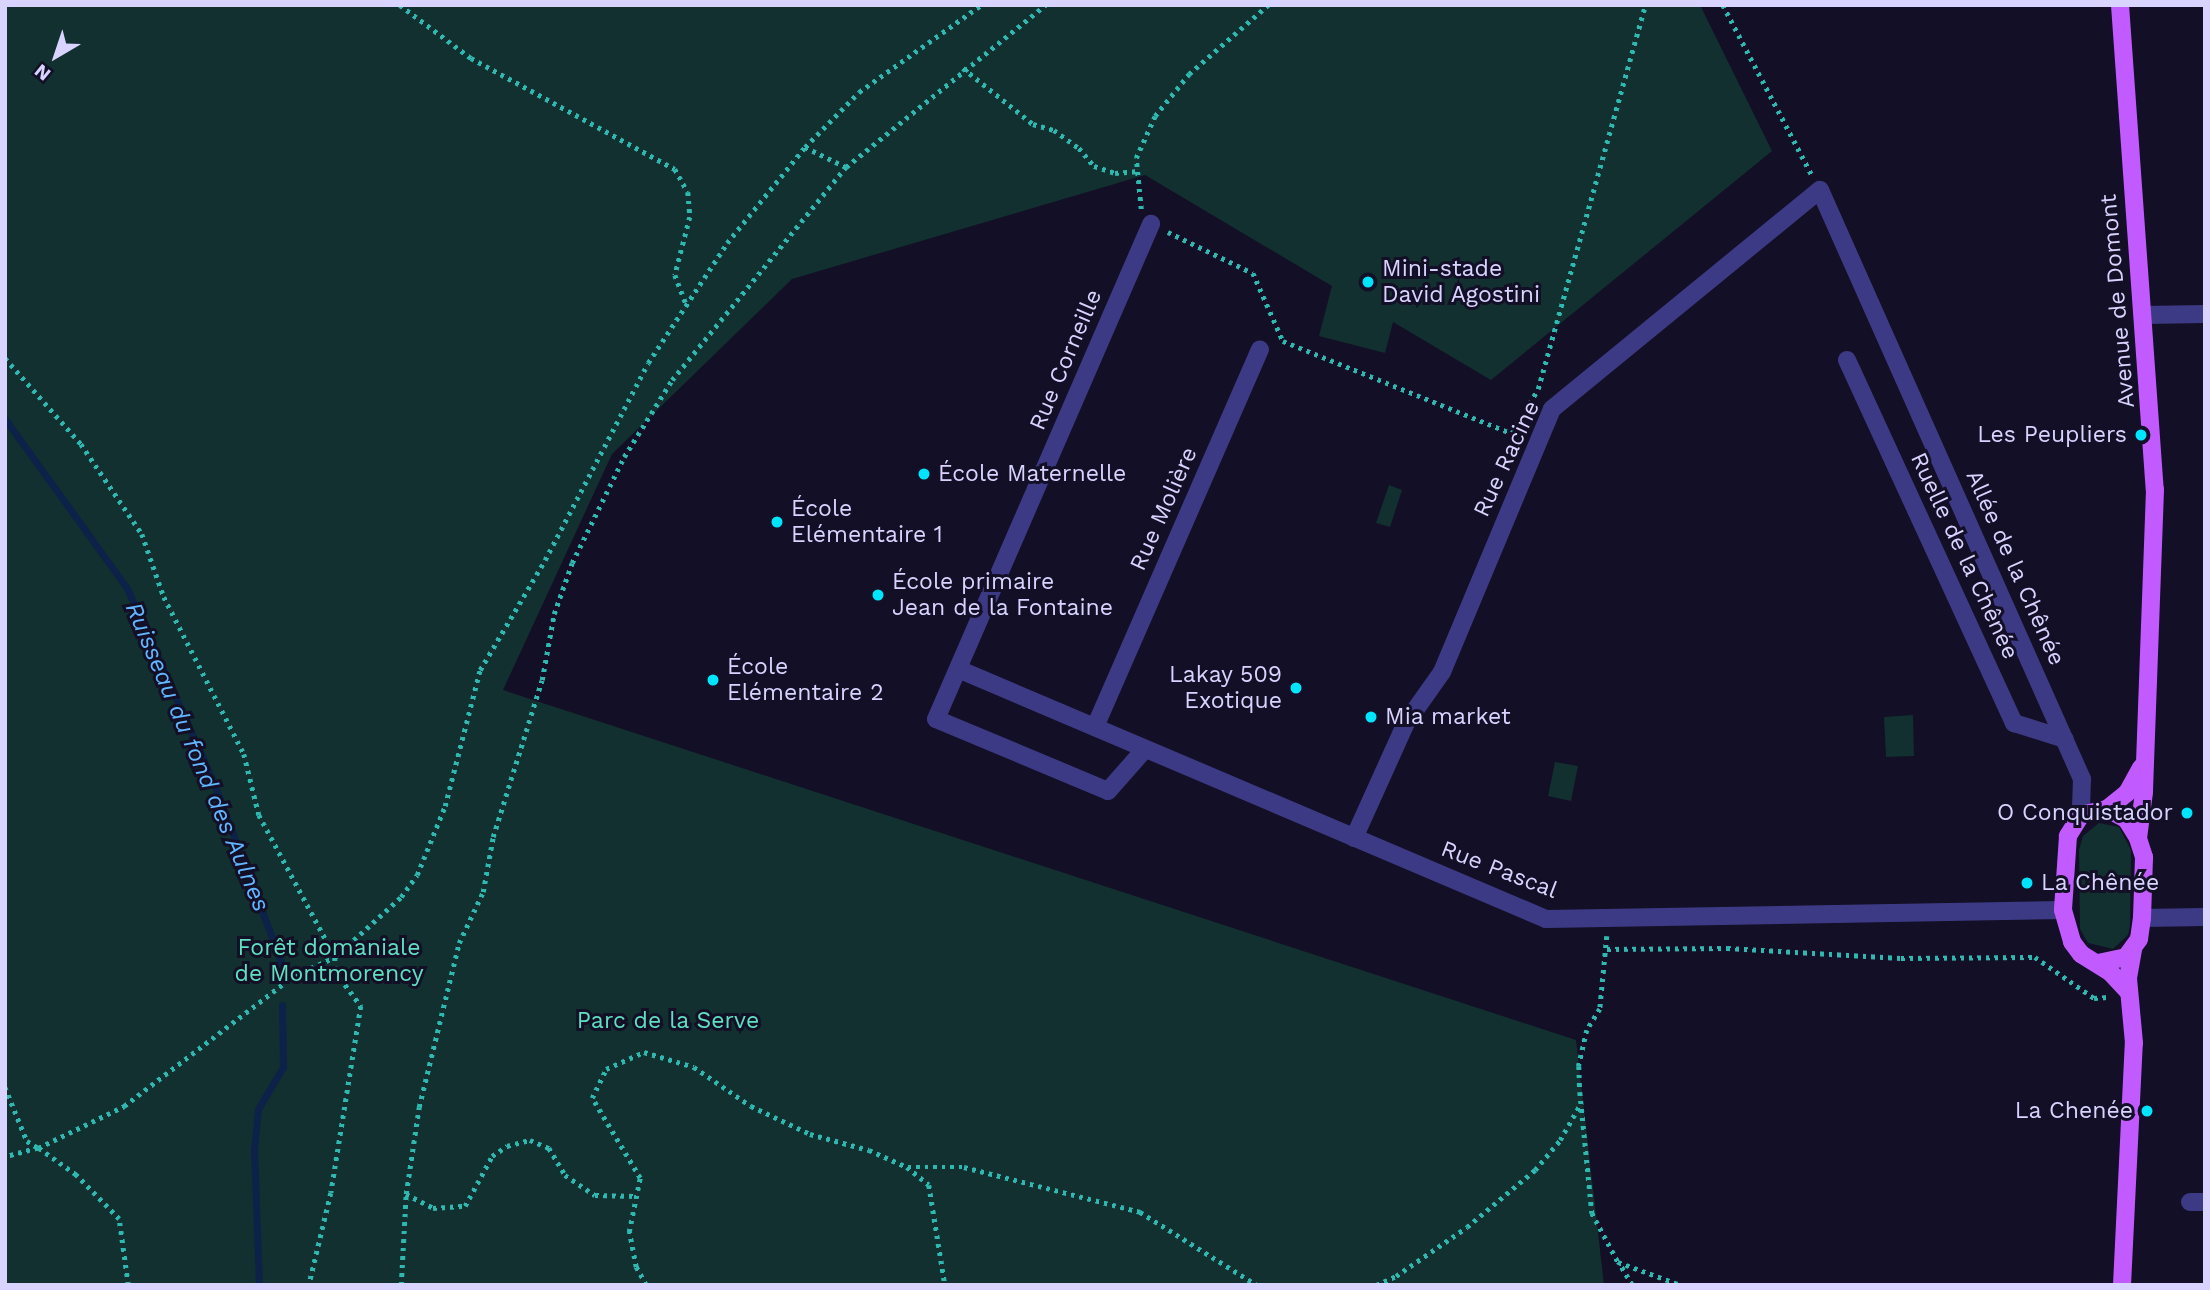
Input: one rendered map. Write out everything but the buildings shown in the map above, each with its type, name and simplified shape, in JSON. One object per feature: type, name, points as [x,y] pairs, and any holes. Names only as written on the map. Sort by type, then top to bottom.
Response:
[{"type":"main road","name":"Avenue de Domont","points":[[2120,5],[2155,490],[2144,761],[2138,838],[2144,857],[2142,918],[2133,949],[2129,992],[2134,1043],[2122,1285]]},
{"type":"main road","points":[[2129,992],[2098,963],[2081,954],[2072,942],[2063,910],[2065,848],[2081,815],[2105,809],[2127,793],[2144,761]]},
{"type":"main road","points":[[2105,809],[2126,819],[2138,838]]},
{"type":"main road","points":[[2098,963],[2119,961],[2133,949]]},
{"type":"street","name":"Rue Racine","points":[[1354,838],[1406,723],[1442,672],[1552,409],[1820,190]]},
{"type":"street","name":"Allée de la Chênée","points":[[1820,190],[2085,788],[2105,809]]},
{"type":"street","name":"Rue Corneille","points":[[1145,749],[1108,790],[936,719],[1151,224]]},
{"type":"street","points":[[2144,314],[2205,314]]},
{"type":"street","name":"Rue Molière","points":[[1095,727],[1261,349]]},
{"type":"street","name":"Ruelle de la Chênée","points":[[1847,360],[2014,723],[2065,739]]},
{"type":"street","name":"Rue Pascal","points":[[958,669],[1546,919],[2063,910]]},
{"type":"street","points":[[2081,815],[2085,788]]},
{"type":"street","points":[[2142,918],[2205,917]]},
{"type":"path","points":[[400,5],[471,58],[675,169],[688,192],[690,217],[675,275],[687,307]]},
{"type":"path","points":[[5,1157],[38,1148],[124,1106],[295,975],[335,957],[401,897],[417,876],[445,806],[480,670],[545,560],[601,446],[727,243],[805,147],[859,92],[981,5]]},
{"type":"path","points":[[401,1285],[406,1194],[419,1107],[459,943],[482,892],[493,837],[538,694],[554,614],[572,563],[624,457],[672,380],[845,167],[963,68],[1045,5]]},
{"type":"path","points":[[1268,5],[1260,8],[1189,74],[1155,116],[1136,158],[1137,203],[1151,224],[1253,273],[1283,341],[1538,443]]},
{"type":"path","points":[[1512,433],[1538,389],[1645,5]]},
{"type":"path","points":[[1723,5],[1820,190]]},
{"type":"path","points":[[963,68],[1032,124],[1054,130],[1079,148],[1094,166],[1115,173],[1136,171]]},
{"type":"path","points":[[805,147],[845,167]]},
{"type":"path","points":[[5,358],[81,444],[142,534],[164,597],[244,754],[259,815],[335,957],[335,971],[361,1006],[331,1193],[309,1285]]},
{"type":"path","points":[[1607,917],[1607,949],[1600,1009],[1587,1030],[1579,1066],[1581,1102],[1592,1213],[1632,1285]]},
{"type":"path","points":[[1607,949],[1727,948],[1901,958],[2035,957],[2094,998],[2129,992]]},
{"type":"path","points":[[646,1285],[636,1268],[629,1232],[640,1178],[633,1160],[592,1098],[606,1069],[644,1052],[694,1067],[751,1106],[810,1135],[869,1150],[907,1167],[929,1185],[945,1285]]},
{"type":"path","points":[[5,1087],[27,1141],[76,1175],[119,1219],[128,1285]]},
{"type":"path","points":[[1376,1285],[1396,1276],[1467,1227],[1535,1170],[1560,1140],[1581,1102]]},
{"type":"path","points":[[406,1194],[433,1208],[466,1206],[492,1156],[507,1146],[530,1140],[549,1148],[565,1175],[595,1195],[636,1196]]},
{"type":"path","points":[[907,1167],[964,1167],[1140,1212],[1257,1285]]},
{"type":"path","points":[[1618,1262],[1681,1285]]},
{"type":"green space","name":"Forêt domaniale de Montmorency","points":[[5,5],[1700,5],[1772,151],[1491,380],[1393,322],[1385,353],[1319,336],[1332,286],[1145,175],[792,279],[612,454],[503,690],[1576,1040],[1604,1285],[5,1285]]},
{"type":"green space","points":[[1389,485],[1402,490],[1390,527],[1376,523]]},
{"type":"green space","points":[[1913,715],[1914,756],[1886,757],[1884,717]]},
{"type":"green space","points":[[1555,762],[1578,766],[1571,801],[1548,796]]},
{"type":"green space","points":[[2099,823],[2119,827],[2131,850],[2130,926],[2128,935],[2113,949],[2088,943],[2080,929],[2079,850],[2083,836]]},
{"type":"waterway","name":"Ruisseau du fond des Aulnes","points":[[5,419],[127,588],[215,786],[282,964]]},
{"type":"waterway","name":"Ruisseau du fond des Aulnes","points":[[259,1285],[254,1150],[258,1109],[283,1067],[282,1005]]},
{"type":"place","name":"Mini-stade David Agostini","points":[[1368,282]]},
{"type":"place","name":"Les Peupliers","points":[[2141,435]]},
{"type":"place","name":"École Maternelle","points":[[924,474]]},
{"type":"place","name":"École Elémentaire 1","points":[[777,522]]},
{"type":"place","name":"École primaire Jean de la Fontaine","points":[[878,595]]},
{"type":"place","name":"École Elémentaire 2","points":[[713,680]]},
{"type":"place","name":"Lakay 509 Exotique","points":[[1296,688]]},
{"type":"place","name":"Mia market","points":[[1371,717]]},
{"type":"place","name":"O Conquistador","points":[[2187,813]]},
{"type":"place","name":"La Chênée","points":[[2027,883]]},
{"type":"place","name":"La Chenée","points":[[2147,1111]]},
{"type":"park label","name":"Parc de la Serve","points":[[668,1021]]}]
